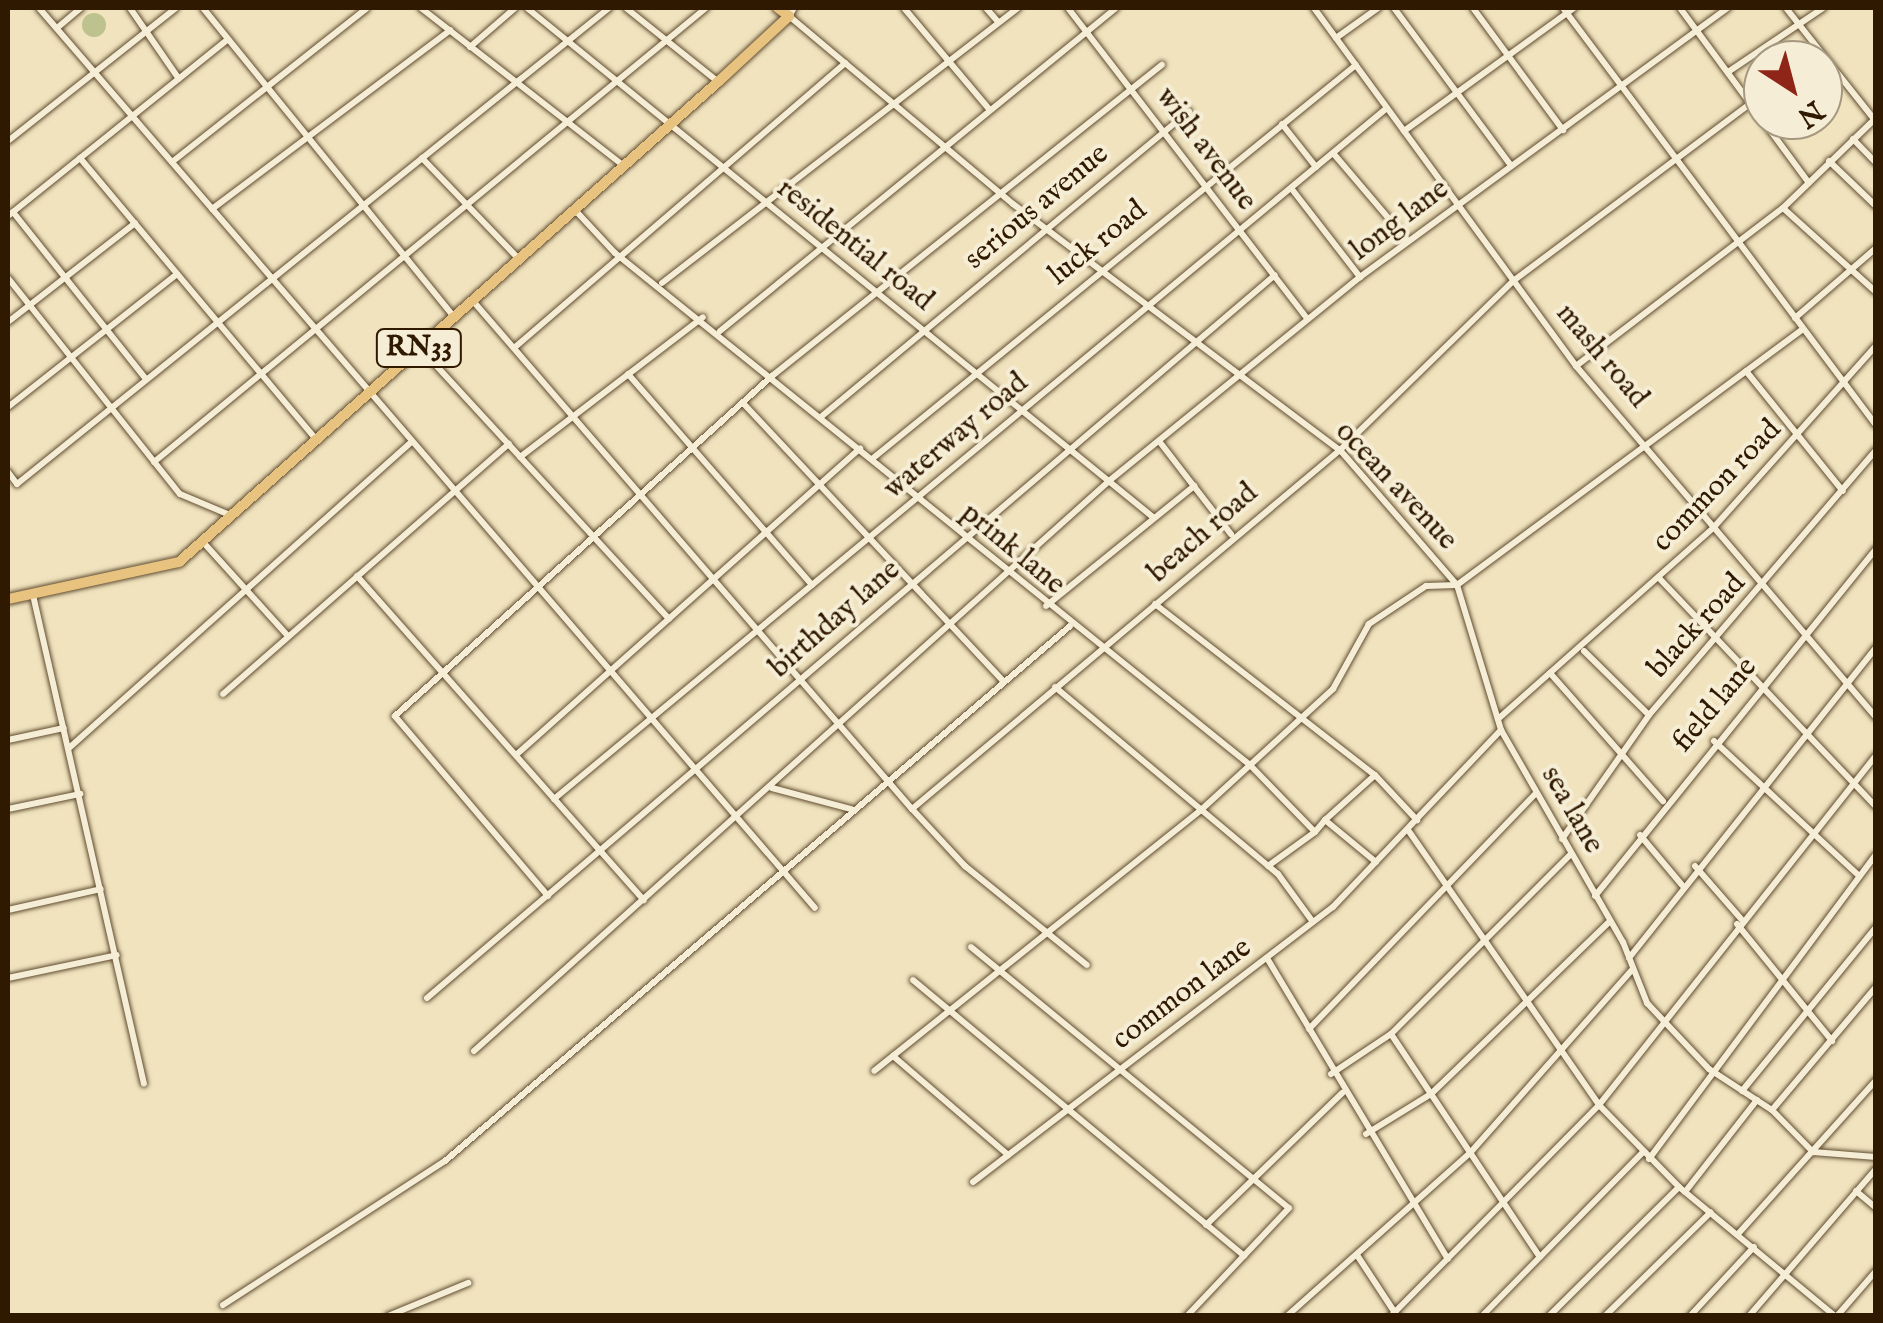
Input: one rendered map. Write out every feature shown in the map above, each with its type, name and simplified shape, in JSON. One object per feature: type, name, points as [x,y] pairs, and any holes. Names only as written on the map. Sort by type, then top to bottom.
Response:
[{"type":"main road","points":[[778,8],[791,12]]},
{"type":"main road","name":"RN33","points":[[8,599],[179,562],[718,82],[791,12]]},
{"type":"street","points":[[39,8],[814,908]]},
{"type":"street","points":[[57,28],[81,8]]},
{"type":"street","points":[[130,8],[179,78]]},
{"type":"street","points":[[8,141],[176,8]]},
{"type":"street","points":[[202,8],[454,317]]},
{"type":"street","points":[[172,162],[368,8]]},
{"type":"street","points":[[421,8],[624,166]]},
{"type":"street","points":[[470,47],[514,8]]},
{"type":"street","name":"residential road","points":[[528,8],[1154,518]]},
{"type":"street","points":[[8,472],[17,484],[609,8]]},
{"type":"street","points":[[626,8],[718,82]]},
{"type":"street","points":[[154,462],[706,8]]},
{"type":"street","points":[[904,8],[989,109]]},
{"type":"street","points":[[986,8],[998,22]]},
{"type":"street","points":[[662,283],[770,205],[892,103],[1018,8]]},
{"type":"street","name":"wish avenue","points":[[1068,8],[1307,318]]},
{"type":"street","points":[[720,332],[1086,28],[1116,8]]},
{"type":"street","name":"mash road","points":[[1314,8],[1404,131],[1462,202],[1513,281],[1576,366],[1646,444],[1802,636],[1876,717]]},
{"type":"street","points":[[1336,38],[1378,8]]},
{"type":"street","points":[[1394,8],[1510,164]]},
{"type":"street","points":[[1474,8],[1563,130]]},
{"type":"street","points":[[1680,8],[1743,94]]},
{"type":"street","name":"long lane","points":[[474,1051],[1011,576],[1109,481],[1360,277],[1728,8]]},
{"type":"street","points":[[1576,366],[1784,208],[1875,118],[1786,8]]},
{"type":"street","points":[[1728,72],[1823,8]]},
{"type":"street","points":[[1404,131],[1568,9],[1621,87],[1876,425]]},
{"type":"street","name":"ocean avenue","points":[[791,12],[845,63],[1045,230],[1340,450],[1457,585]]},
{"type":"street","points":[[212,209],[450,30]]},
{"type":"street","points":[[146,380],[10,214],[228,39]]},
{"type":"street","points":[[514,348],[615,253],[845,63]]},
{"type":"street","points":[[548,896],[395,716],[596,542],[772,376],[996,190],[1162,65]]},
{"type":"street","name":"luck road","points":[[872,459],[974,372],[1356,65]]},
{"type":"street","name":"waterway road","points":[[554,799],[1387,108]]},
{"type":"street","name":"beach road","points":[[912,809],[1232,534],[1340,450],[1513,281],[1743,109]]},
{"type":"street","name":"serious avenue","points":[[822,416],[1190,111]]},
{"type":"street","points":[[1282,124],[1316,167]]},
{"type":"street","points":[[1852,139],[1876,164]]},
{"type":"street","points":[[1776,140],[1808,183]]},
{"type":"street","points":[[1333,153],[1408,241]]},
{"type":"street","points":[[80,158],[316,440]]},
{"type":"street","points":[[422,158],[519,259]]},
{"type":"street","points":[[1829,161],[1876,206]]},
{"type":"street","points":[[1291,188],[1360,277]]},
{"type":"street","points":[[1784,208],[1876,292]]},
{"type":"street","name":"prink lane","points":[[575,210],[615,253],[662,283],[1098,649],[1250,765],[1315,832]]},
{"type":"street","points":[[8,322],[135,224]]},
{"type":"street","points":[[1795,318],[1854,272],[1876,248]]},
{"type":"street","points":[[8,407],[177,274]]},
{"type":"street","name":"birthday lane","points":[[427,998],[800,680],[1065,445],[1275,275]]},
{"type":"street","points":[[8,278],[180,494],[231,515]]},
{"type":"street","points":[[472,300],[912,809],[1087,965]]},
{"type":"street","points":[[520,457],[703,317]]},
{"type":"street","points":[[1457,585],[1804,329]]},
{"type":"street","name":"common road","points":[[1498,718],[1550,673],[1584,651],[1714,527],[1876,346]]},
{"type":"street","points":[[420,348],[668,619]]},
{"type":"street","points":[[1746,370],[1842,491]]},
{"type":"street","points":[[628,374],[812,585]]},
{"type":"street","points":[[744,403],[1004,682]]},
{"type":"street","points":[[69,748],[412,441]]},
{"type":"street","points":[[1159,441],[1232,534]]},
{"type":"street","points":[[222,694],[509,444]]},
{"type":"street","points":[[516,755],[860,448]]},
{"type":"street","name":"black road","points":[[1562,839],[1622,758],[1648,715],[1714,636],[1762,588],[1876,450]]},
{"type":"street","points":[[1046,606],[1194,486]]},
{"type":"street","points":[[202,541],[288,636]]},
{"type":"street","name":"field lane","points":[[1595,896],[1664,801],[1875,550]]},
{"type":"street","points":[[357,576],[644,900]]},
{"type":"street","points":[[1659,578],[1801,736],[1876,807]]},
{"type":"street","name":"ocean avenue","points":[[874,1072],[1201,810],[1299,716],[1333,689],[1369,624],[1426,586],[1457,585]]},
{"type":"street","name":"sea lane","points":[[1457,585],[1501,730],[1664,1022],[1709,1070],[1772,1110],[1813,1152]]},
{"type":"street","points":[[33,593],[144,1084]]},
{"type":"street","points":[[1155,604],[1375,775],[1417,820]]},
{"type":"street","points":[[223,1305],[445,1162],[781,869],[1070,626]]},
{"type":"street","points":[[1629,958],[1695,866],[1876,647]]},
{"type":"street","points":[[1584,651],[1648,715]]},
{"type":"street","points":[[1550,673],[1664,801]]},
{"type":"street","points":[[1055,688],[1268,866],[1313,922]]},
{"type":"street","points":[[8,740],[64,728]]},
{"type":"street","name":"common lane","points":[[973,1182],[1313,922],[1408,830],[1501,730]]},
{"type":"street","points":[[1714,740],[1757,788],[1858,875]]},
{"type":"street","points":[[1358,1254],[1394,1314],[1599,1104],[1808,832],[1876,754]]},
{"type":"street","points":[[1268,866],[1315,832],[1375,775]]},
{"type":"street","points":[[772,788],[852,809]]},
{"type":"street","points":[[1309,1029],[1536,793]]},
{"type":"street","points":[[8,809],[80,794]]},
{"type":"street","points":[[1325,820],[1376,862]]},
{"type":"street","points":[[1408,830],[1522,1004],[1599,1104],[1646,1156],[1836,1316],[1876,1271]]},
{"type":"street","points":[[1640,835],[1682,885]]},
{"type":"street","points":[[1331,1074],[1391,1034],[1571,854]]},
{"type":"street","points":[[1482,1316],[1646,1156],[1876,855]]},
{"type":"street","points":[[1695,866],[1832,1041]]},
{"type":"street","points":[[8,910],[101,889]]},
{"type":"street","points":[[1366,1134],[1431,1094],[1610,921]]},
{"type":"street","points":[[1742,1090],[1876,927]]},
{"type":"street","points":[[971,947],[1289,1208],[1187,1316]]},
{"type":"street","points":[[8,978],[117,955]]},
{"type":"street","points":[[1267,958],[1366,1134],[1448,1259]]},
{"type":"street","points":[[1287,1316],[1470,1153],[1562,1056],[1633,969]]},
{"type":"street","points":[[912,980],[944,1015],[1244,1256]]},
{"type":"street","points":[[1772,1110],[1876,988]]},
{"type":"street","points":[[1391,1034],[1540,1257]]},
{"type":"street","points":[[893,1056],[1008,1155]]},
{"type":"street","points":[[1738,1234],[1876,1080]]},
{"type":"street","points":[[1206,1225],[1342,1093]]},
{"type":"street","points":[[1549,1316],[1682,1189],[1756,1100]]},
{"type":"street","points":[[1813,1152],[1876,1156]]},
{"type":"street","points":[[1749,1316],[1876,1169]]},
{"type":"street","points":[[1856,1192],[1876,1208]]},
{"type":"street","points":[[1605,1316],[1711,1212]]},
{"type":"street","points":[[1690,1315],[1754,1247]]},
{"type":"street","points":[[388,1316],[468,1283]]},
{"type":"green space","points":[[94,13],[106,25],[94,37],[82,25]]}]
